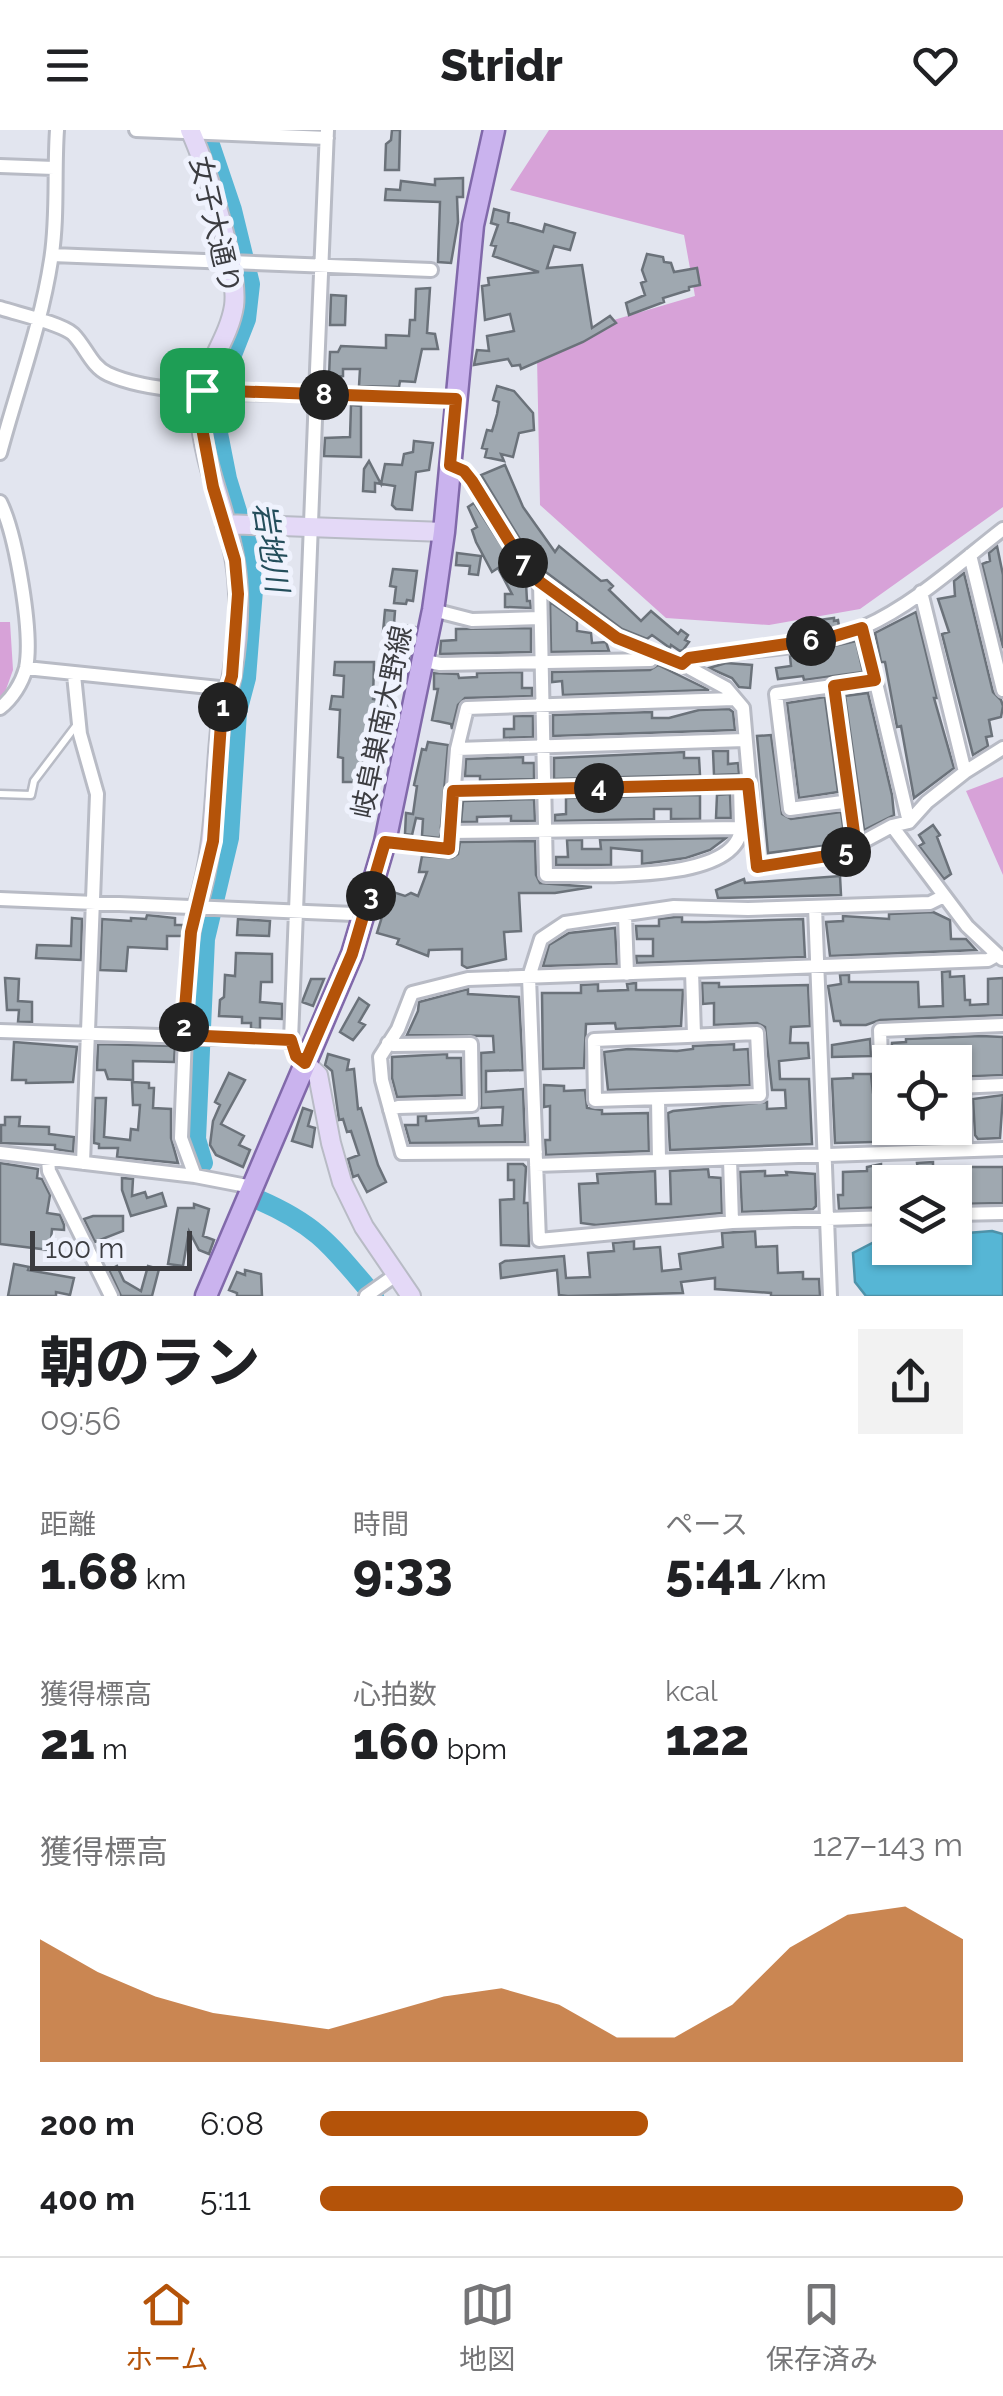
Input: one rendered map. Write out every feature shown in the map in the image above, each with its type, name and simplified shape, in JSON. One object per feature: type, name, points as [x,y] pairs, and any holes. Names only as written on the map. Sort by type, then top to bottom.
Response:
[{"type":"main road","name":"岐阜巣南大野線","points":[[206,1296],[364,919],[385,842],[433,610],[473,226],[494,130]]},
{"type":"street","points":[[0,453],[18,383],[40,322],[52,255],[56,130]]},
{"type":"street","points":[[136,130],[327,134],[291,1040],[296,1056],[318,1075],[330,1143],[342,1182],[364,1227],[410,1296]]},
{"type":"street","name":"女子大通り","points":[[192,132],[232,262],[234,306],[199,412],[213,487],[236,523],[238,594],[229,689],[222,708],[213,841],[199,907]]},
{"type":"street","points":[[0,166],[54,168]]},
{"type":"street","points":[[52,255],[431,270]]},
{"type":"street","points":[[0,308],[69,330],[105,373],[153,385],[456,399]]},
{"type":"street","points":[[450,465],[464,471],[472,481],[527,570],[540,582],[617,638],[682,664],[726,688],[744,708],[741,828],[735,844],[719,856],[690,869],[662,873],[546,875],[540,582]]},
{"type":"street","points":[[0,502],[21,582],[27,636],[26,668],[16,690],[0,708]]},
{"type":"street","points":[[236,523],[444,532]]},
{"type":"street","points":[[682,664],[689,658],[828,638],[862,628],[922,592],[1003,529]]},
{"type":"street","points":[[970,555],[1003,690]]},
{"type":"street","points":[[922,592],[965,772]]},
{"type":"street","points":[[433,610],[472,620],[540,618]]},
{"type":"street","points":[[862,628],[909,822]]},
{"type":"street","points":[[425,661],[440,664],[650,660],[651,652]]},
{"type":"street","points":[[26,668],[229,689]]},
{"type":"street","points":[[74,675],[79,722],[96,794],[83,1163]]},
{"type":"street","points":[[850,801],[790,809],[776,694],[875,680]]},
{"type":"street","points":[[834,686],[855,840],[859,845]]},
{"type":"street","points":[[385,842],[449,849],[457,749],[467,708],[734,699]]},
{"type":"street","points":[[457,749],[745,740]]},
{"type":"street","points":[[744,784],[757,867],[840,854],[892,826],[909,822],[965,772],[1003,748]]},
{"type":"street","points":[[453,791],[744,784]]},
{"type":"street","points":[[892,826],[967,926],[1000,957]]},
{"type":"street","points":[[448,832],[741,828]]},
{"type":"street","points":[[872,1218],[732,1222],[540,1240],[529,977],[541,939],[565,922],[674,907],[815,908],[930,903],[944,896]]},
{"type":"street","points":[[0,899],[354,914],[364,919]]},
{"type":"street","points":[[195,1176],[181,1138],[188,959],[199,907]]},
{"type":"street","points":[[815,908],[830,1296]]},
{"type":"street","points":[[625,914],[627,974]]},
{"type":"street","points":[[1000,957],[468,980],[412,993],[398,1029],[380,1057],[382,1080],[402,1153],[658,1161],[1003,1149]]},
{"type":"street","points":[[692,971],[694,1034]]},
{"type":"street","points":[[881,1045],[880,1030],[1003,1025]]},
{"type":"street","points":[[0,1031],[291,1040]]},
{"type":"street","points":[[757,1033],[760,1095],[658,1099],[595,1100],[594,1040],[757,1033]]},
{"type":"street","points":[[388,1042],[471,1044],[472,1105],[398,1106],[390,1110]]},
{"type":"street","points":[[972,1086],[1003,1085]]},
{"type":"street","points":[[658,1099],[658,1161]]},
{"type":"street","points":[[965,1145],[965,1150]]},
{"type":"street","points":[[0,1154],[195,1176],[252,1187]]},
{"type":"street","points":[[730,1158],[732,1222]]},
{"type":"street","points":[[48,1161],[111,1296]]},
{"type":"street","points":[[972,1213],[1003,1212]]},
{"type":"street","points":[[371,1292],[396,1274]]},
{"type":"lane","points":[[0,794],[31,794],[34,781],[79,722]]},
{"type":"shaded area","points":[[549,130],[1003,130],[1003,507],[860,609],[769,625],[666,618],[540,505],[537,357],[607,322],[695,296],[684,235],[510,190]]},
{"type":"shaded area","points":[[0,622],[10,622],[13,670],[0,697]]},
{"type":"shaded area","points":[[1003,777],[1003,875],[966,791]]},
{"type":"water","points":[[972,1233],[1003,1234],[1003,1296],[866,1296],[855,1282],[853,1253],[872,1243],[872,1265],[972,1265]]},
{"type":"building","points":[[392,130],[400,130],[399,170],[385,170],[386,144],[391,140]]},
{"type":"building","points":[[463,178],[463,197],[457,197],[458,222],[451,263],[438,262],[440,202],[385,200],[386,189],[400,190],[401,181],[435,185],[435,179]]},
{"type":"building","points":[[494,209],[509,213],[508,222],[543,232],[545,224],[575,233],[570,250],[554,246],[547,268],[582,265],[592,328],[610,316],[616,323],[521,369],[520,365],[512,366],[508,359],[474,365],[477,350],[489,351],[487,336],[514,331],[510,314],[485,320],[482,286],[489,285],[488,278],[539,272],[493,256],[496,246],[491,245],[498,225],[491,223]]},
{"type":"building","points":[[647,254],[663,257],[674,272],[697,268],[700,285],[629,315],[626,303],[645,295],[641,283],[646,281],[642,270]]},
{"type":"building","points":[[430,288],[427,333],[435,334],[438,349],[422,349],[415,382],[400,381],[399,387],[359,386],[360,369],[343,369],[343,376],[329,377],[330,352],[338,352],[341,346],[386,348],[386,335],[409,336],[410,320],[415,320],[416,289]]},
{"type":"building","points":[[331,295],[346,296],[345,325],[330,325]]},
{"type":"building","points":[[497,386],[514,391],[533,413],[534,430],[519,433],[513,457],[501,454],[504,461],[485,457],[487,449],[482,448],[497,414],[499,402],[493,400]]},
{"type":"building","points":[[351,405],[361,406],[361,457],[324,456],[325,438],[350,437]]},
{"type":"building","points":[[414,441],[433,443],[429,470],[416,472],[412,510],[396,509],[392,505],[395,486],[381,484],[385,464],[402,465],[404,454],[413,452]]},
{"type":"building","points":[[369,461],[381,484],[375,483],[375,492],[363,491],[364,469]]},
{"type":"building","points":[[505,465],[523,507],[555,552],[559,546],[601,581],[607,580],[613,586],[609,590],[641,621],[651,611],[678,634],[681,630],[688,635],[685,640],[689,642],[683,650],[671,645],[670,648],[652,635],[647,639],[622,629],[535,564],[481,475]]},
{"type":"building","points":[[474,503],[526,583],[531,608],[505,607],[505,594],[512,594],[498,568],[492,572],[476,542],[472,530],[477,527],[468,507]]},
{"type":"building","points":[[997,546],[1003,575],[1003,648],[982,564],[990,561],[989,553]]},
{"type":"building","points":[[457,553],[481,556],[478,575],[469,574],[470,566],[456,565]]},
{"type":"building","points":[[393,569],[417,571],[413,601],[394,603],[396,587],[390,586]]},
{"type":"building","points":[[964,573],[993,692],[1003,706],[1001,717],[989,720],[992,736],[986,737],[988,746],[973,755],[942,634],[949,632],[938,599],[955,596],[954,581]]},
{"type":"building","points":[[550,602],[577,621],[577,631],[591,633],[592,643],[606,642],[609,651],[551,652]]},
{"type":"building","points":[[385,610],[395,611],[394,624],[415,627],[407,669],[382,667],[384,650],[391,651],[392,632],[383,632]]},
{"type":"building","points":[[916,612],[954,768],[914,798],[901,726],[897,727],[885,662],[881,662],[875,633]]},
{"type":"building","points":[[834,618],[839,626],[797,635],[797,623]]},
{"type":"building","points":[[531,628],[531,652],[440,654],[441,641],[456,640],[456,629]]},
{"type":"building","points":[[856,641],[863,672],[804,680],[803,676],[778,679],[776,668],[791,666],[790,656]]},
{"type":"building","points":[[335,662],[374,662],[373,699],[396,704],[390,749],[371,745],[371,750],[362,750],[362,767],[373,767],[373,782],[343,782],[343,758],[338,757],[340,710],[330,709],[332,696],[343,697],[344,676],[334,675]]},
{"type":"building","points":[[726,663],[752,665],[750,688],[739,687],[732,678],[709,668]]},
{"type":"building","points":[[658,665],[709,690],[563,695],[562,681],[552,682],[552,672],[650,670]]},
{"type":"building","points":[[522,672],[522,688],[532,688],[532,696],[465,698],[458,705],[452,729],[451,724],[432,720],[438,689],[434,689],[434,673],[458,674],[459,678],[477,677],[477,673]]},
{"type":"building","points":[[868,693],[894,815],[864,830],[845,696]]},
{"type":"building","points":[[825,697],[838,792],[799,798],[787,703]]},
{"type":"building","points":[[699,710],[733,712],[735,730],[553,736],[553,715],[652,712],[652,718],[669,718]]},
{"type":"building","points":[[514,716],[533,716],[533,737],[504,738],[504,729],[514,729]]},
{"type":"building","points":[[771,735],[782,814],[791,819],[841,812],[845,840],[768,853],[757,736]]},
{"type":"building","points":[[428,742],[448,745],[440,838],[422,836],[423,819],[416,818],[412,835],[405,834],[406,813],[413,814],[422,749],[426,750]]},
{"type":"building","points":[[713,751],[728,751],[728,764],[738,763],[739,774],[714,775]]},
{"type":"building","points":[[684,752],[684,758],[699,758],[700,775],[554,779],[554,758]]},
{"type":"building","points":[[523,757],[523,763],[534,763],[534,779],[480,780],[480,776],[465,776],[466,759]]},
{"type":"building","points":[[730,794],[731,818],[716,818],[717,795]]},
{"type":"building","points":[[700,795],[700,819],[671,819],[671,809],[654,809],[654,819],[555,821],[555,815],[566,814],[566,798]]},
{"type":"building","points":[[534,799],[535,821],[511,821],[511,816],[477,817],[477,822],[461,822],[463,801]]},
{"type":"building","points":[[933,825],[940,835],[937,837],[951,874],[944,879],[919,846],[924,843],[919,835]]},
{"type":"building","points":[[726,838],[710,850],[686,858],[642,864],[642,851],[611,848],[611,865],[556,865],[556,857],[568,857],[567,840],[582,840],[582,849],[601,849],[600,840]]},
{"type":"building","points":[[535,841],[536,875],[540,883],[592,887],[519,893],[521,931],[504,932],[506,959],[467,968],[462,965],[462,949],[429,950],[428,956],[397,944],[399,939],[377,933],[390,891],[418,896],[427,872],[419,872],[422,856],[452,858],[458,854],[460,842]]},
{"type":"building","points":[[840,876],[841,895],[718,898],[716,890],[744,879],[745,883]]},
{"type":"building","points":[[933,912],[950,920],[951,939],[966,939],[976,950],[830,956],[826,922],[843,921],[843,916],[889,919],[889,914]]},
{"type":"building","points":[[147,915],[175,918],[175,925],[183,925],[182,936],[167,936],[167,949],[128,947],[126,971],[100,970],[102,919],[131,921],[146,919]]},
{"type":"building","points":[[682,917],[682,922],[803,919],[805,957],[637,963],[636,956],[653,956],[653,939],[637,939],[636,926],[659,926],[659,919]]},
{"type":"building","points":[[72,918],[82,919],[81,960],[36,958],[37,945],[71,946]]},
{"type":"building","points":[[238,919],[270,921],[269,936],[237,935]]},
{"type":"building","points":[[615,928],[617,964],[543,966],[549,945],[569,933]]},
{"type":"building","points":[[236,953],[272,954],[272,982],[261,982],[260,1002],[282,1004],[282,1019],[260,1018],[260,1029],[251,1029],[251,1023],[242,1023],[242,1017],[219,1016],[225,975],[235,976]]},
{"type":"building","points":[[950,971],[950,977],[964,976],[965,1000],[970,1000],[970,1005],[988,1004],[988,979],[1003,978],[1003,1015],[880,1020],[866,1025],[841,1025],[834,1021],[828,986],[841,984],[840,975],[849,975],[849,982],[918,982],[919,1007],[943,1006],[942,972]]},
{"type":"building","points":[[5,978],[19,979],[18,1001],[32,1002],[32,1022],[18,1022],[19,1010],[7,1010]]},
{"type":"building","points":[[311,979],[324,979],[313,1006],[302,1002]]},
{"type":"building","points":[[636,983],[636,990],[683,990],[681,1026],[616,1029],[615,1023],[586,1024],[584,1068],[543,1069],[542,993],[581,993],[581,985],[598,984],[598,991],[628,990],[627,984]]},
{"type":"building","points":[[702,983],[719,983],[719,987],[808,985],[810,1026],[791,1027],[790,1043],[808,1043],[809,1058],[779,1061],[780,1079],[809,1079],[812,1144],[670,1150],[668,1113],[673,1111],[767,1102],[767,1109],[786,1108],[785,1090],[772,1090],[765,1027],[757,1023],[714,1025],[714,1003],[703,1004]]},
{"type":"building","points":[[468,989],[468,994],[519,997],[523,1070],[486,1071],[486,1092],[523,1089],[525,1142],[410,1143],[405,1125],[418,1125],[418,1116],[426,1116],[426,1121],[478,1118],[479,1126],[502,1125],[503,1107],[481,1108],[481,1053],[494,1052],[493,1036],[407,1035],[419,1002]]},
{"type":"building","points":[[359,998],[369,1005],[359,1022],[365,1025],[353,1040],[340,1032]]},
{"type":"building","points":[[1003,1037],[1003,1075],[972,1076],[972,1045],[892,1045],[906,1039]]},
{"type":"building","points":[[870,1039],[871,1056],[832,1057],[832,1045]]},
{"type":"building","points":[[14,1042],[77,1047],[73,1082],[12,1080]]},
{"type":"building","points":[[98,1044],[175,1046],[174,1062],[133,1061],[133,1080],[108,1079],[105,1070],[97,1070]]},
{"type":"building","points":[[734,1044],[734,1050],[748,1049],[750,1085],[608,1090],[604,1052],[677,1051],[693,1046]]},
{"type":"building","points":[[328,1054],[349,1060],[347,1070],[354,1069],[358,1109],[361,1108],[386,1182],[367,1192],[358,1175],[353,1177],[348,1159],[359,1155],[351,1131],[347,1132],[343,1119],[339,1120],[332,1071],[325,1065]]},
{"type":"building","points":[[447,1054],[447,1058],[461,1058],[462,1095],[397,1097],[392,1057]]},
{"type":"building","points":[[229,1073],[245,1080],[221,1124],[244,1136],[239,1145],[250,1150],[243,1167],[216,1155],[210,1145],[220,1105],[215,1102]]},
{"type":"building","points":[[853,1074],[871,1074],[872,1142],[835,1143],[832,1079],[853,1078]]},
{"type":"building","points":[[132,1082],[149,1083],[149,1088],[154,1088],[153,1108],[171,1109],[171,1138],[178,1163],[117,1157],[118,1148],[99,1148],[94,1143],[95,1098],[106,1098],[104,1137],[130,1140],[131,1129],[138,1130],[140,1105],[133,1105]]},
{"type":"building","points":[[544,1085],[564,1086],[564,1091],[585,1090],[587,1108],[602,1110],[602,1114],[648,1113],[649,1151],[546,1155],[550,1106],[544,1107]]},
{"type":"building","points":[[1003,1095],[1000,1138],[978,1139],[973,1099]]},
{"type":"building","points":[[303,1108],[312,1111],[308,1126],[315,1128],[312,1147],[292,1141]]},
{"type":"building","points":[[5,1117],[20,1117],[19,1126],[49,1127],[49,1134],[74,1137],[73,1152],[55,1149],[55,1145],[1,1143]]},
{"type":"building","points":[[0,1163],[38,1169],[37,1178],[42,1179],[50,1195],[47,1213],[60,1215],[64,1225],[64,1230],[52,1229],[50,1250],[0,1244]]},
{"type":"building","points":[[508,1164],[526,1167],[524,1203],[528,1203],[529,1246],[501,1245],[500,1200],[514,1199],[514,1180],[508,1180]]},
{"type":"building","points":[[872,1166],[872,1208],[839,1209],[843,1172],[867,1171]]},
{"type":"building","points":[[972,1167],[1003,1167],[1003,1203],[972,1204]]},
{"type":"building","points":[[708,1169],[709,1177],[721,1178],[722,1213],[596,1225],[581,1223],[579,1184],[598,1183],[597,1174],[655,1171],[656,1204],[671,1204],[670,1171]]},
{"type":"building","points":[[765,1171],[765,1176],[787,1175],[786,1172],[815,1174],[816,1206],[742,1212],[740,1172]]},
{"type":"building","points":[[122,1178],[133,1179],[132,1196],[145,1192],[147,1198],[162,1193],[166,1206],[131,1216]]},
{"type":"building","points":[[194,1204],[209,1209],[203,1236],[214,1240],[209,1254],[199,1250],[189,1231],[183,1266],[168,1264],[178,1208],[194,1208]]},
{"type":"building","points":[[123,1216],[123,1231],[95,1242],[84,1219]]},
{"type":"building","points":[[755,1231],[756,1247],[777,1246],[778,1273],[803,1272],[803,1279],[819,1279],[820,1296],[771,1296],[715,1289],[715,1278],[681,1282],[683,1293],[568,1296],[559,1295],[557,1270],[501,1278],[500,1264],[505,1261],[564,1256],[566,1278],[590,1277],[588,1253],[614,1251],[613,1243],[634,1241],[634,1249],[660,1247],[662,1271],[681,1269],[679,1254],[723,1247],[722,1233]]},
{"type":"building","points":[[14,1264],[74,1278],[70,1295],[56,1292],[56,1296],[8,1296]]},
{"type":"building","points":[[117,1266],[124,1281],[141,1291],[148,1266],[159,1269],[152,1296],[121,1296],[109,1270]]},
{"type":"building","points":[[245,1270],[261,1274],[262,1296],[237,1296],[229,1290],[237,1272],[245,1275]]},
{"type":"waterway","name":"岩地川","points":[[203,1163],[196,1139],[205,939],[229,838],[237,712],[246,678],[253,590],[249,550],[227,479],[215,418],[222,380],[246,319],[250,284],[232,210],[205,130]]},
{"type":"waterway","name":"岩地川","points":[[259,1200],[311,1229],[374,1296]]},
{"type":"route","points":[[202,390],[456,399],[450,465],[464,471],[472,481],[527,570],[617,638],[682,664],[689,658],[728,650],[828,638],[862,628],[875,680],[834,686],[855,840],[859,845],[840,854],[757,867],[748,784],[453,791],[449,849],[385,842],[352,954],[305,1063],[296,1056],[291,1040],[183,1035],[191,932],[213,841],[222,708],[232,676],[238,594],[235,560],[213,487],[199,412],[202,390]]}]
